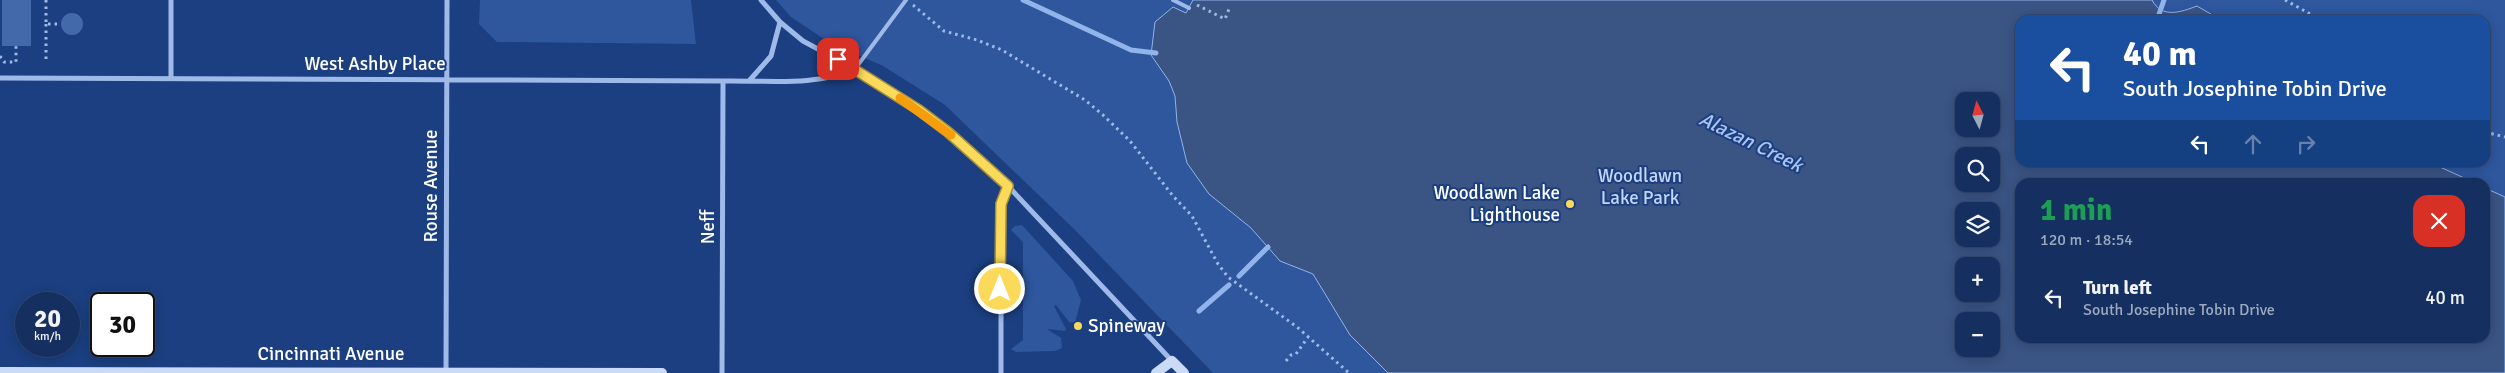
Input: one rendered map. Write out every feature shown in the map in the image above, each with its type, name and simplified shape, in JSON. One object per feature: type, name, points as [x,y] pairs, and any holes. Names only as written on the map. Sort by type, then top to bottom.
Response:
[{"type":"street","points":[[171,0],[171,78]]},
{"type":"street","name":"Rouse Avenue","points":[[446,373],[447,0]]},
{"type":"street","points":[[761,0],[780,22],[804,41],[855,69],[919,110],[948,132],[1008,186],[1184,373]]},
{"type":"street","points":[[749,81],[771,56],[780,22]]},
{"type":"street","name":"West Ashby Place","points":[[0,78],[749,81],[822,79],[839,76],[855,69]]},
{"type":"street","name":"Neff","points":[[722,373],[724,81]]},
{"type":"street","points":[[1001,373],[1001,204],[1008,186]]},
{"type":"street","points":[[1156,373],[1172,360]]},
{"type":"street","name":"Cincinnati Avenue","points":[[0,372],[662,373]]},
{"type":"lane","points":[[855,69],[906,0]]},
{"type":"lane","points":[[1173,0],[1189,8]]},
{"type":"path","points":[[46,0],[46,62]]},
{"type":"path","points":[[910,0],[918,10],[944,31],[977,40],[1002,50],[1075,93],[1103,115],[1130,141],[1173,196],[1192,216],[1218,264],[1228,278],[1308,337],[1350,373]]},
{"type":"path","points":[[2285,0],[2312,15]]},
{"type":"path","points":[[1195,4],[1225,19],[1229,10]]},
{"type":"path","points":[[46,24],[60,24]]},
{"type":"path","points":[[0,56],[4,62],[16,62],[16,46]]},
{"type":"path","points":[[2490,134],[2505,138]]},
{"type":"path","points":[[1286,361],[1291,355],[1296,354],[1308,337]]},
{"type":"green space","points":[[480,0],[691,0],[696,44],[497,42],[479,24]]},
{"type":"green space","name":"Woodlawn Lake Park","points":[[776,0],[2505,0],[2505,373],[1213,373],[1074,229],[945,105],[883,66],[827,41],[791,17]]},
{"type":"green space","points":[[1022,225],[1073,281],[1081,300],[1075,323],[1069,322],[1056,305],[1054,306],[1066,329],[1065,331],[1047,329],[1061,338],[1062,348],[1055,351],[1016,352],[1011,349],[1023,340],[1023,242],[1011,230],[1015,226]]},
{"type":"water","name":"Woodlawn Lake Park","points":[[1193,0],[2152,0],[2156,6],[2166,12],[2178,12],[2197,6],[2212,15],[2015,15],[2015,167],[2440,167],[2464,178],[2015,178],[2015,343],[2490,343],[2490,190],[2505,197],[2505,373],[1388,373],[1350,335],[1313,274],[1280,261],[1251,228],[1209,194],[1187,163],[1177,122],[1175,96],[1169,81],[1151,55],[1155,22],[1173,7],[1186,13]]},
{"type":"building","points":[[2,0],[31,0],[31,46],[2,46]]},
{"type":"building","points":[[72,13],[80,16],[83,24],[80,32],[72,35],[64,32],[61,24],[64,16]]},
{"type":"waterway","points":[[1023,0],[1131,50],[1156,53]]},
{"type":"waterway","points":[[2159,15],[2164,0]]},
{"type":"waterway","points":[[1239,276],[1268,247]]},
{"type":"waterway","points":[[1199,311],[1229,285]]},
{"type":"slow traffic","points":[[900,98],[951,135]]},
{"type":"place","name":"Woodlawn Lake Lighthouse","points":[[1570,204]]},
{"type":"place","name":"Spineway","points":[[1078,326]]},
{"type":"route","points":[[838,59],[919,110],[948,132],[1008,186],[1001,204],[1000,289]]},
{"type":"water label","name":"Alazan Creek","points":[[1751,142]]}]
